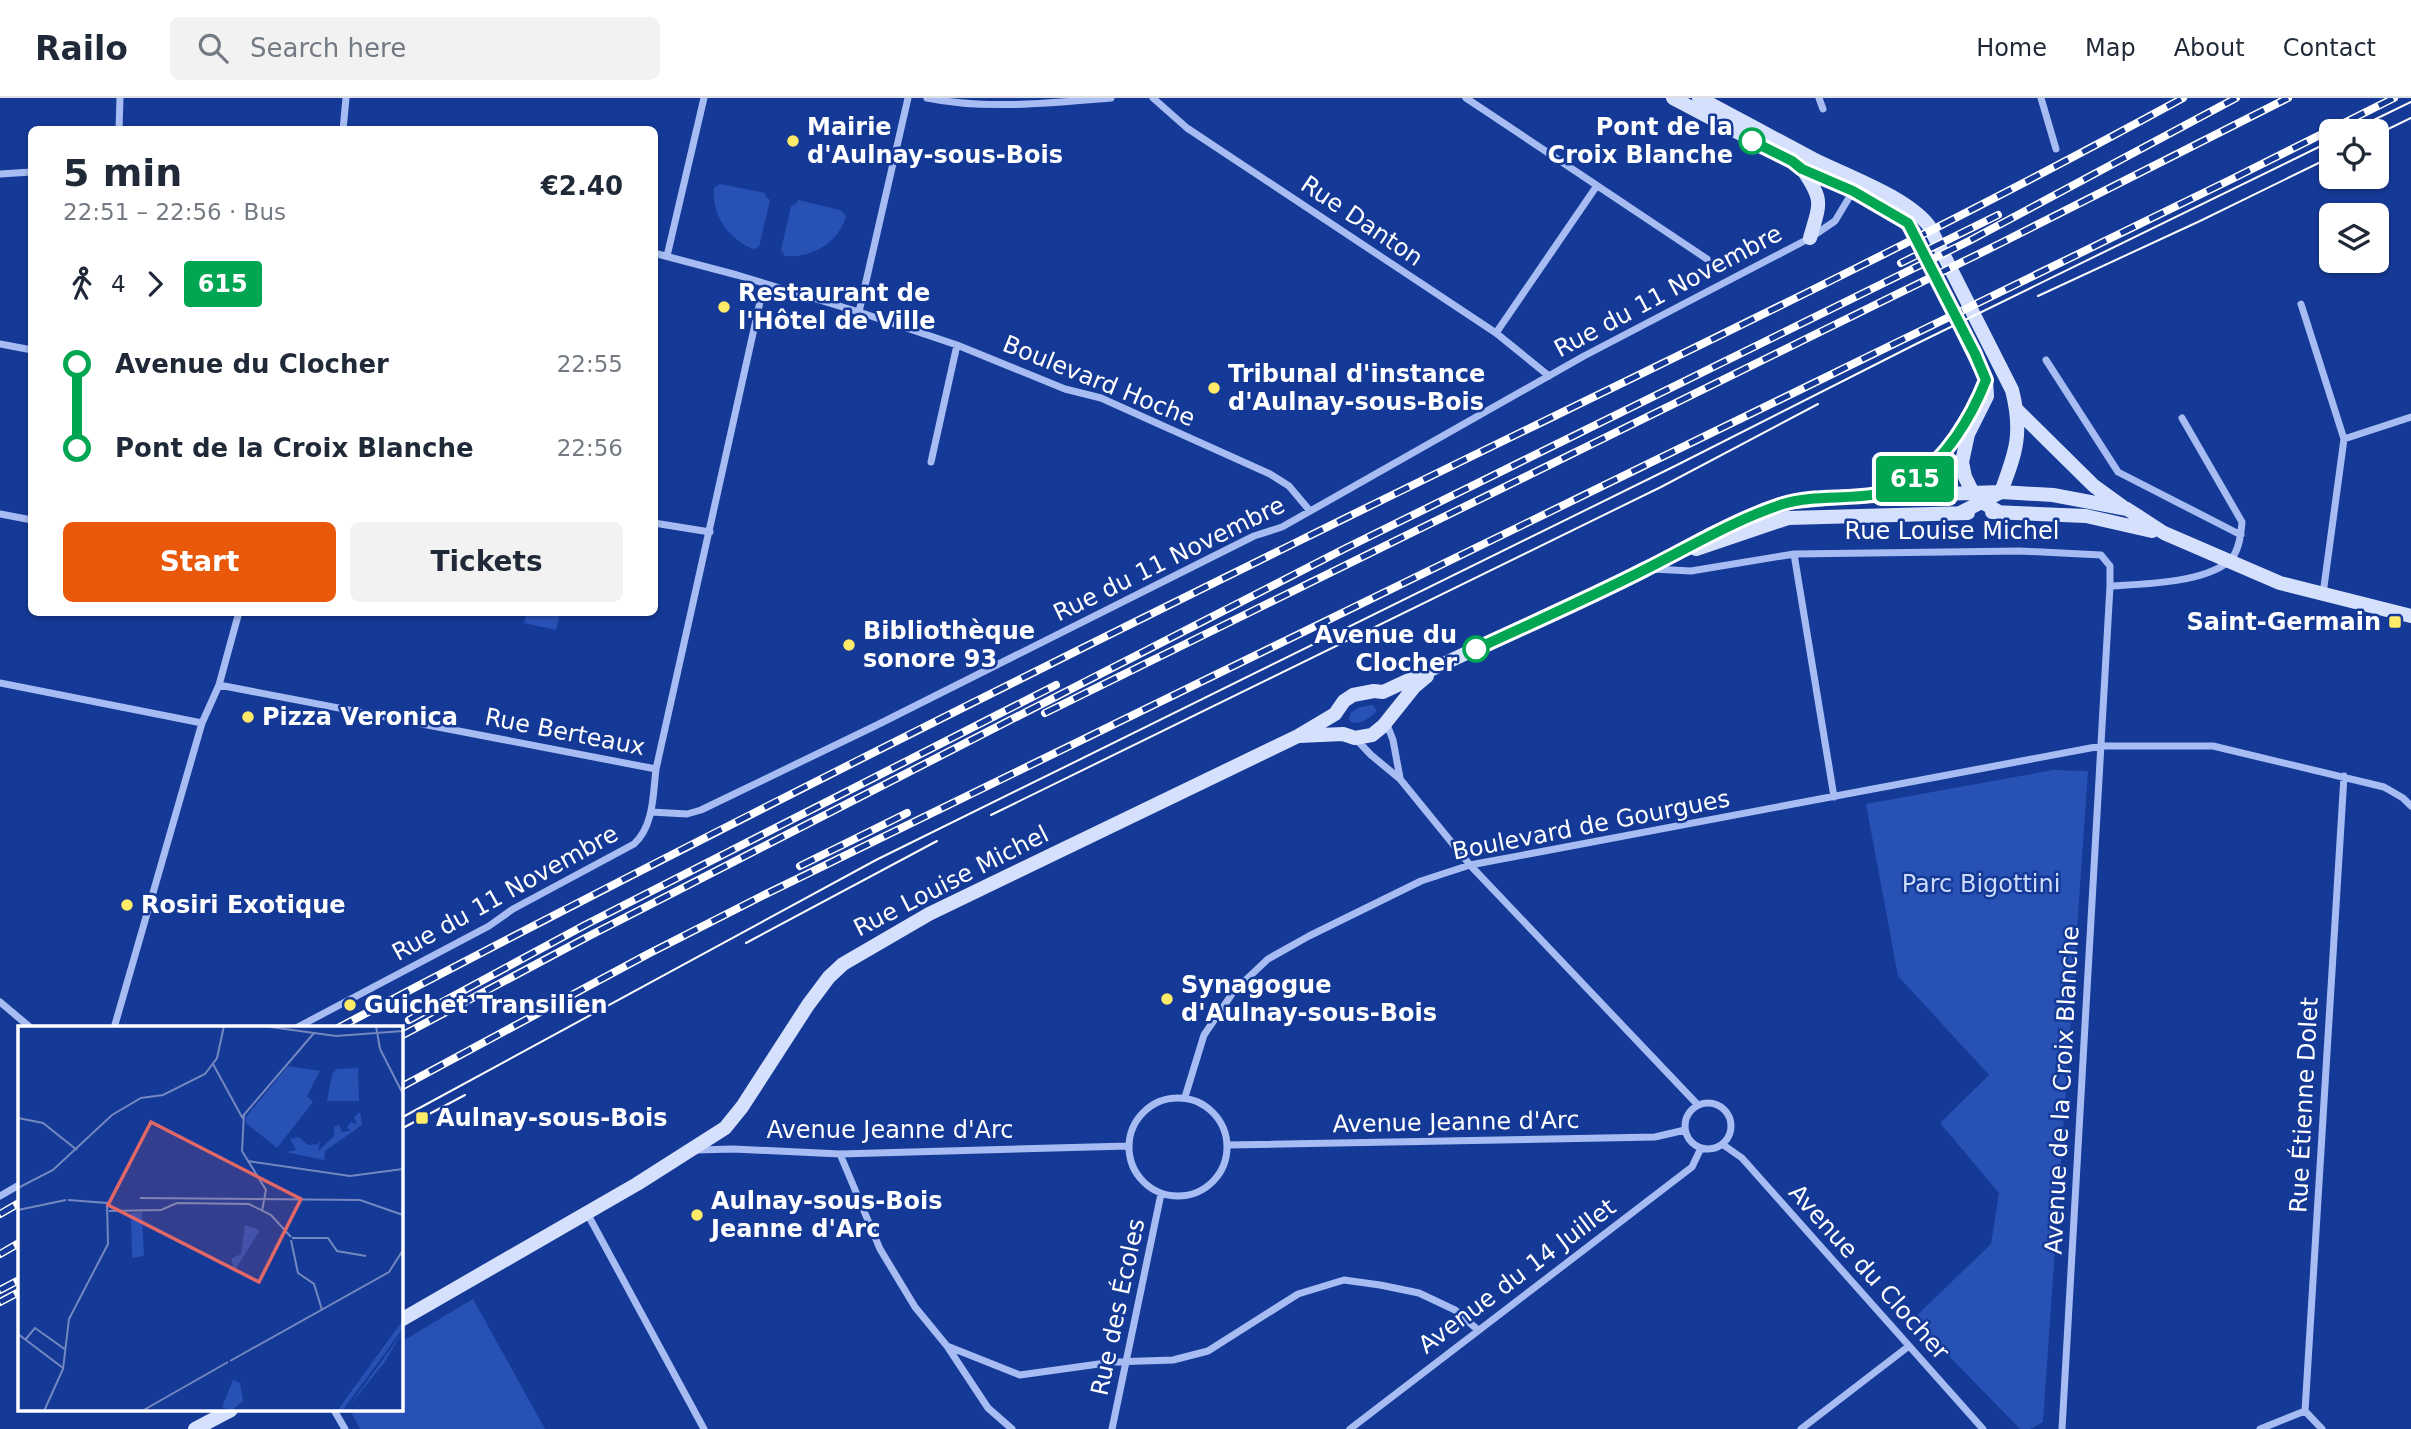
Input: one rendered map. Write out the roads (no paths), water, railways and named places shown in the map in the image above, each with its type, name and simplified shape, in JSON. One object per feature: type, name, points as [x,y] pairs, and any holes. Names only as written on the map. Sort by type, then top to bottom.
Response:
[{"type":"street","points":[[119,126],[120,98]]},
{"type":"street","points":[[343,126],[346,98]]},
{"type":"street","points":[[667,256],[704,98]]},
{"type":"street","points":[[859,312],[908,98]]},
{"type":"street","points":[[927,98],[968,104],[1111,98]]},
{"type":"street","name":"Rue Danton","points":[[1153,98],[1187,128],[1496,333],[1549,376]]},
{"type":"street","points":[[1466,98],[1707,259]]},
{"type":"street","points":[[1673,98],[1792,161],[1802,169],[1817,191],[1819,209],[1810,238]]},
{"type":"street","points":[[1699,98],[1856,186],[1901,218],[1914,232],[1986,380],[1987,396],[1968,435],[1962,462],[1965,477],[1978,497],[1999,512]]},
{"type":"street","points":[[1819,98],[1823,109]]},
{"type":"street","points":[[2041,98],[2056,149]]},
{"type":"street","points":[[1802,169],[1907,205],[1929,226],[2012,390],[2018,410],[2017,450],[2001,492],[1978,497],[1959,513]]},
{"type":"street","points":[[0,174],[28,172]]},
{"type":"street","name":"Rue du 11 Novembre","points":[[300,1026],[489,926],[513,909],[634,844],[645,832],[651,812],[687,814],[701,810],[1254,536],[1282,527],[1584,356],[1810,238],[1835,222],[1856,186]]},
{"type":"street","points":[[1496,333],[1596,187]]},
{"type":"street","name":"Boulevard Hoche","points":[[658,254],[859,312],[957,345],[1065,389],[1101,398],[1270,474],[1289,486],[1310,511]]},
{"type":"street","points":[[651,812],[656,769],[764,284]]},
{"type":"street","points":[[2301,304],[2344,439],[2323,594]]},
{"type":"street","points":[[0,344],[28,349]]},
{"type":"street","points":[[931,462],[957,345]]},
{"type":"street","points":[[2046,360],[2118,472],[2241,535]]},
{"type":"street","points":[[1882,495],[1910,482],[1937,463],[1963,425],[1986,380]]},
{"type":"street","points":[[2018,410],[2094,486],[2127,509]]},
{"type":"street","points":[[2344,439],[2411,416]]},
{"type":"street","points":[[2110,586],[2168,582],[2209,571],[2230,561],[2241,535],[2242,522],[2182,418]]},
{"type":"street","name":"Rue Louise Michel","points":[[2001,492],[2053,495],[2127,509],[2164,533]]},
{"type":"street","name":"Rue Louise Michel","points":[[402,1319],[587,1213],[725,1128],[829,977],[843,964],[929,914],[1298,736],[1335,714],[1344,701],[1353,695],[1383,692],[1651,566],[1711,534],[1785,503],[1882,495],[1978,497]]},
{"type":"street","name":"Rue Louise Michel","points":[[1651,566],[1788,518],[1999,512],[2086,516],[2164,533]]},
{"type":"street","points":[[0,514],[28,519]]},
{"type":"street","points":[[658,524],[710,532]]},
{"type":"street","points":[[2164,533],[2280,583],[2411,616]]},
{"type":"street","name":"Rue Louise Michel","points":[[1651,566],[1691,571],[1794,554],[2020,551],[2101,555],[2110,566],[2110,586]]},
{"type":"street","points":[[1794,554],[1834,797]]},
{"type":"street","name":"Avenue de la Croix Blanche","points":[[2062,1429],[2110,586]]},
{"type":"street","points":[[115,1026],[202,723],[219,685],[238,616]]},
{"type":"street","name":"Rue Louise Michel","points":[[1298,736],[1375,733],[1415,686],[1438,667]]},
{"type":"street","points":[[0,683],[202,723]]},
{"type":"street","name":"Rue Berteaux","points":[[219,685],[656,769]]},
{"type":"street","points":[[1383,692],[1389,701],[1389,717],[1400,779]]},
{"type":"street","points":[[1335,714],[1336,726],[1400,779],[1470,865],[1698,1104]]},
{"type":"street","name":"Boulevard de Gourgues","points":[[1185,1097],[1204,1035],[1234,991],[1268,959],[1421,881],[1470,865],[2101,746],[2213,746],[2384,787],[2411,806]]},
{"type":"street","name":"Rue Étienne Dolet","points":[[2305,1411],[2344,776]]},
{"type":"street","points":[[0,1002],[29,1026]]},
{"type":"street","points":[[1185,1097],[1199,1101],[1220,1119],[1228,1146],[1226,1161],[1207,1187],[1193,1194],[1177,1196],[1161,1194],[1147,1186],[1130,1161],[1128,1146],[1131,1130],[1139,1115],[1153,1104],[1168,1098],[1185,1097]]},
{"type":"street","points":[[1713,1102],[1720,1105],[1730,1117],[1731,1132],[1722,1144],[1715,1148],[1700,1148],[1690,1141],[1685,1130],[1687,1115],[1698,1104],[1713,1102]]},
{"type":"street","name":"Avenue Jeanne d'Arc","points":[[1228,1146],[1655,1137],[1685,1130]]},
{"type":"street","name":"Avenue du Clocher","points":[[1722,1144],[1742,1158],[1983,1429]]},
{"type":"street","name":"Avenue Jeanne d'Arc","points":[[693,1150],[840,1154],[1128,1146]]},
{"type":"street","name":"Avenue du 14 Juillet","points":[[1350,1429],[1692,1167],[1700,1148]]},
{"type":"street","points":[[840,1154],[880,1250],[915,1307],[947,1346],[988,1408],[1012,1429]]},
{"type":"street","points":[[0,1196],[18,1186]]},
{"type":"street","name":"Rue des Écoles","points":[[1112,1429],[1161,1194]]},
{"type":"street","points":[[587,1213],[704,1429]]},
{"type":"street","points":[[947,1346],[1020,1375],[1076,1365],[1128,1360],[1172,1360],[1208,1351],[1298,1294],[1344,1280],[1380,1284],[1419,1293],[1455,1310],[1478,1330]]},
{"type":"street","points":[[1801,1429],[1909,1346]]},
{"type":"street","points":[[2259,1429],[2305,1411],[2322,1429]]},
{"type":"street","points":[[195,1429],[227,1412]]},
{"type":"street","points":[[335,1412],[345,1429]]},
{"type":"tram line","points":[[2376,119],[2411,102]]},
{"type":"tram line","points":[[2389,129],[2411,118]]},
{"type":"tram line","points":[[402,1117],[876,860],[2319,147]]},
{"type":"tram line","points":[[2038,296],[2319,163]]},
{"type":"tram line","points":[[991,815],[1661,487],[1818,404]]},
{"type":"tram line","points":[[746,943],[937,841]]},
{"type":"tram line","points":[[402,1128],[465,1095]]},
{"type":"railway","points":[[342,1026],[818,781],[1855,269],[2183,98]]},
{"type":"railway","points":[[402,1035],[591,935],[1344,549],[1969,241],[2236,98]]},
{"type":"railway","points":[[1045,713],[2001,243],[2288,98]]},
{"type":"railway","points":[[402,1086],[762,896],[2394,98]]},
{"type":"railway","points":[[1901,263],[1998,215]]},
{"type":"railway","points":[[409,1020],[585,925],[1056,685]]},
{"type":"railway","points":[[800,866],[907,813]]},
{"type":"railway","points":[[0,1214],[18,1204]]},
{"type":"railway","points":[[0,1254],[18,1244]]},
{"type":"railway","points":[[0,1290],[18,1281]]},
{"type":"railway","points":[[0,1302],[18,1293]]},
{"type":"place","name":"Mairie d'Aulnay-sous-Bois","points":[[793,141]]},
{"type":"place","name":"Pont de la Croix Blanche","points":[[1752,141]]},
{"type":"place","name":"Restaurant de l'Hôtel de Ville","points":[[724,307]]},
{"type":"place","name":"Tribunal d'instance d'Aulnay-sous-Bois","points":[[1214,388]]},
{"type":"place","name":"Saint-Germain","points":[[2395,622]]},
{"type":"place","name":"Bibliothèque sonore 93","points":[[849,645]]},
{"type":"place","name":"Avenue du Clocher","points":[[1476,649]]},
{"type":"place","name":"Pizza Veronica","points":[[248,717]]},
{"type":"place","name":"Rosiri Exotique","points":[[127,905]]},
{"type":"place","name":"Synagogue d'Aulnay-sous-Bois","points":[[1167,999]]},
{"type":"place","name":"Guichet Transilien","points":[[350,1005]]},
{"type":"place","name":"Aulnay-sous-Bois","points":[[422,1118]]},
{"type":"place","name":"Aulnay-sous-Bois Jeanne d'Arc","points":[[697,1215]]},
{"type":"park label","name":"Parc Bigottini","points":[[1981,884]]}]
